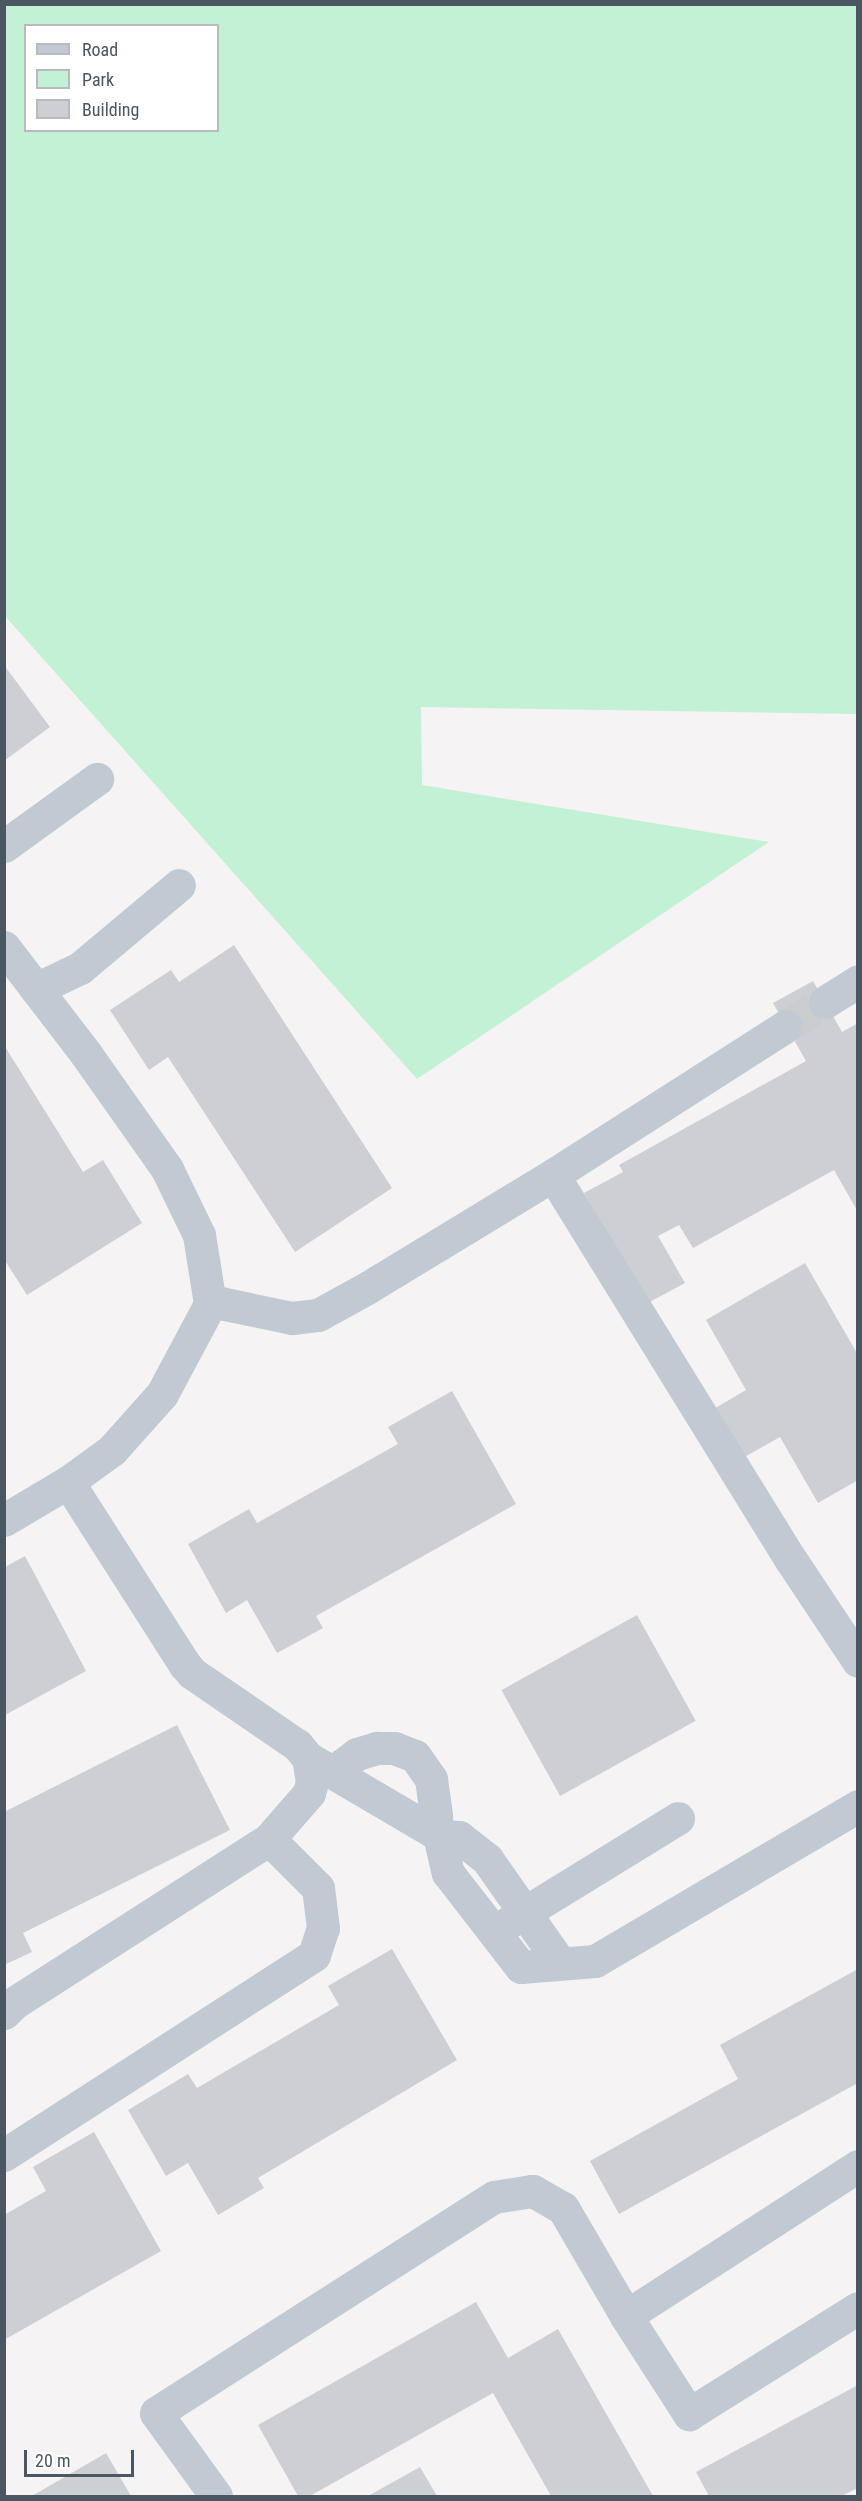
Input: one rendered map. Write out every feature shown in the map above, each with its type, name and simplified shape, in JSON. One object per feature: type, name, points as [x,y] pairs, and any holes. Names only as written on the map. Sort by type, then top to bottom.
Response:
[{"type":"lane","points":[[4,846],[97,779]]},
{"type":"lane","points":[[36,989],[80,968],[179,885]]},
{"type":"lane","points":[[4,947],[167,1169],[199,1235],[210,1304],[162,1394],[112,1450],[68,1482],[4,1520]]},
{"type":"lane","points":[[825,1002],[858,981]]},
{"type":"lane","points":[[210,1304],[220,1303],[292,1318],[318,1315],[368,1288],[553,1175],[786,1026]]},
{"type":"lane","points":[[553,1175],[791,1560],[858,1661]]},
{"type":"lane","points":[[68,1482],[192,1673],[297,1745],[321,1765],[437,1833],[459,1837],[487,1859],[560,1963]]},
{"type":"lane","points":[[4,2013],[14,2003],[269,1839],[309,1793],[311,1770],[377,1748],[394,1748],[415,1756],[431,1779],[437,1833],[448,1873],[521,1967],[595,1961],[858,1806]]},
{"type":"lane","points":[[494,1931],[678,1818]]},
{"type":"lane","points":[[4,2155],[314,1955],[323,1928],[318,1888],[269,1839]]},
{"type":"lane","points":[[626,2316],[858,2166]]},
{"type":"lane","points":[[216,2496],[156,2413],[494,2197],[533,2191],[563,2208],[626,2316],[689,2414],[858,2308]]},
{"type":"green space","points":[[4,5],[857,5],[857,714],[421,707],[422,785],[769,842],[417,1079],[5,616]]},
{"type":"building","points":[[4,665],[50,727],[4,761]]},
{"type":"building","points":[[234,945],[392,1188],[295,1252],[168,1057],[149,1070],[110,1010],[171,970],[179,982]]},
{"type":"building","points":[[813,981],[842,1032],[858,1023],[858,1212],[834,1170],[693,1248],[679,1225],[658,1236],[685,1283],[646,1304],[584,1193],[623,1172],[619,1165],[806,1061],[773,1003]]},
{"type":"building","points":[[4,1045],[83,1172],[103,1160],[142,1223],[27,1295],[4,1259]]},
{"type":"building","points":[[805,1263],[858,1355],[858,1480],[818,1503],[780,1437],[741,1459],[712,1410],[746,1390],[706,1320]]},
{"type":"building","points":[[452,1391],[516,1504],[316,1616],[323,1628],[277,1653],[247,1600],[226,1613],[188,1544],[249,1509],[257,1523],[398,1444],[388,1427]]},
{"type":"building","points":[[25,1556],[86,1671],[5,1715],[5,1567]]},
{"type":"building","points":[[637,1615],[696,1721],[560,1796],[501,1690]]},
{"type":"building","points":[[177,1725],[230,1830],[23,1933],[32,1952],[4,1965],[4,1812]]},
{"type":"building","points":[[392,1949],[457,2060],[258,2178],[264,2188],[218,2215],[188,2163],[166,2176],[128,2110],[188,2074],[197,2088],[339,2005],[328,1986]]},
{"type":"building","points":[[858,1969],[858,2083],[619,2214],[590,2161],[738,2079],[720,2045]]},
{"type":"building","points":[[94,2132],[161,2251],[4,2340],[4,2215],[46,2191],[33,2167]]},
{"type":"building","points":[[476,2302],[508,2358],[558,2329],[653,2496],[551,2496],[493,2393],[310,2496],[298,2496],[258,2425]]},
{"type":"building","points":[[858,2385],[858,2488],[841,2496],[709,2496],[696,2472]]},
{"type":"building","points":[[106,2453],[131,2496],[32,2496]]},
{"type":"building","points":[[420,2467],[437,2496],[368,2496]]},
{"type":"tunnel","points":[[786,1026],[825,1002]]}]
